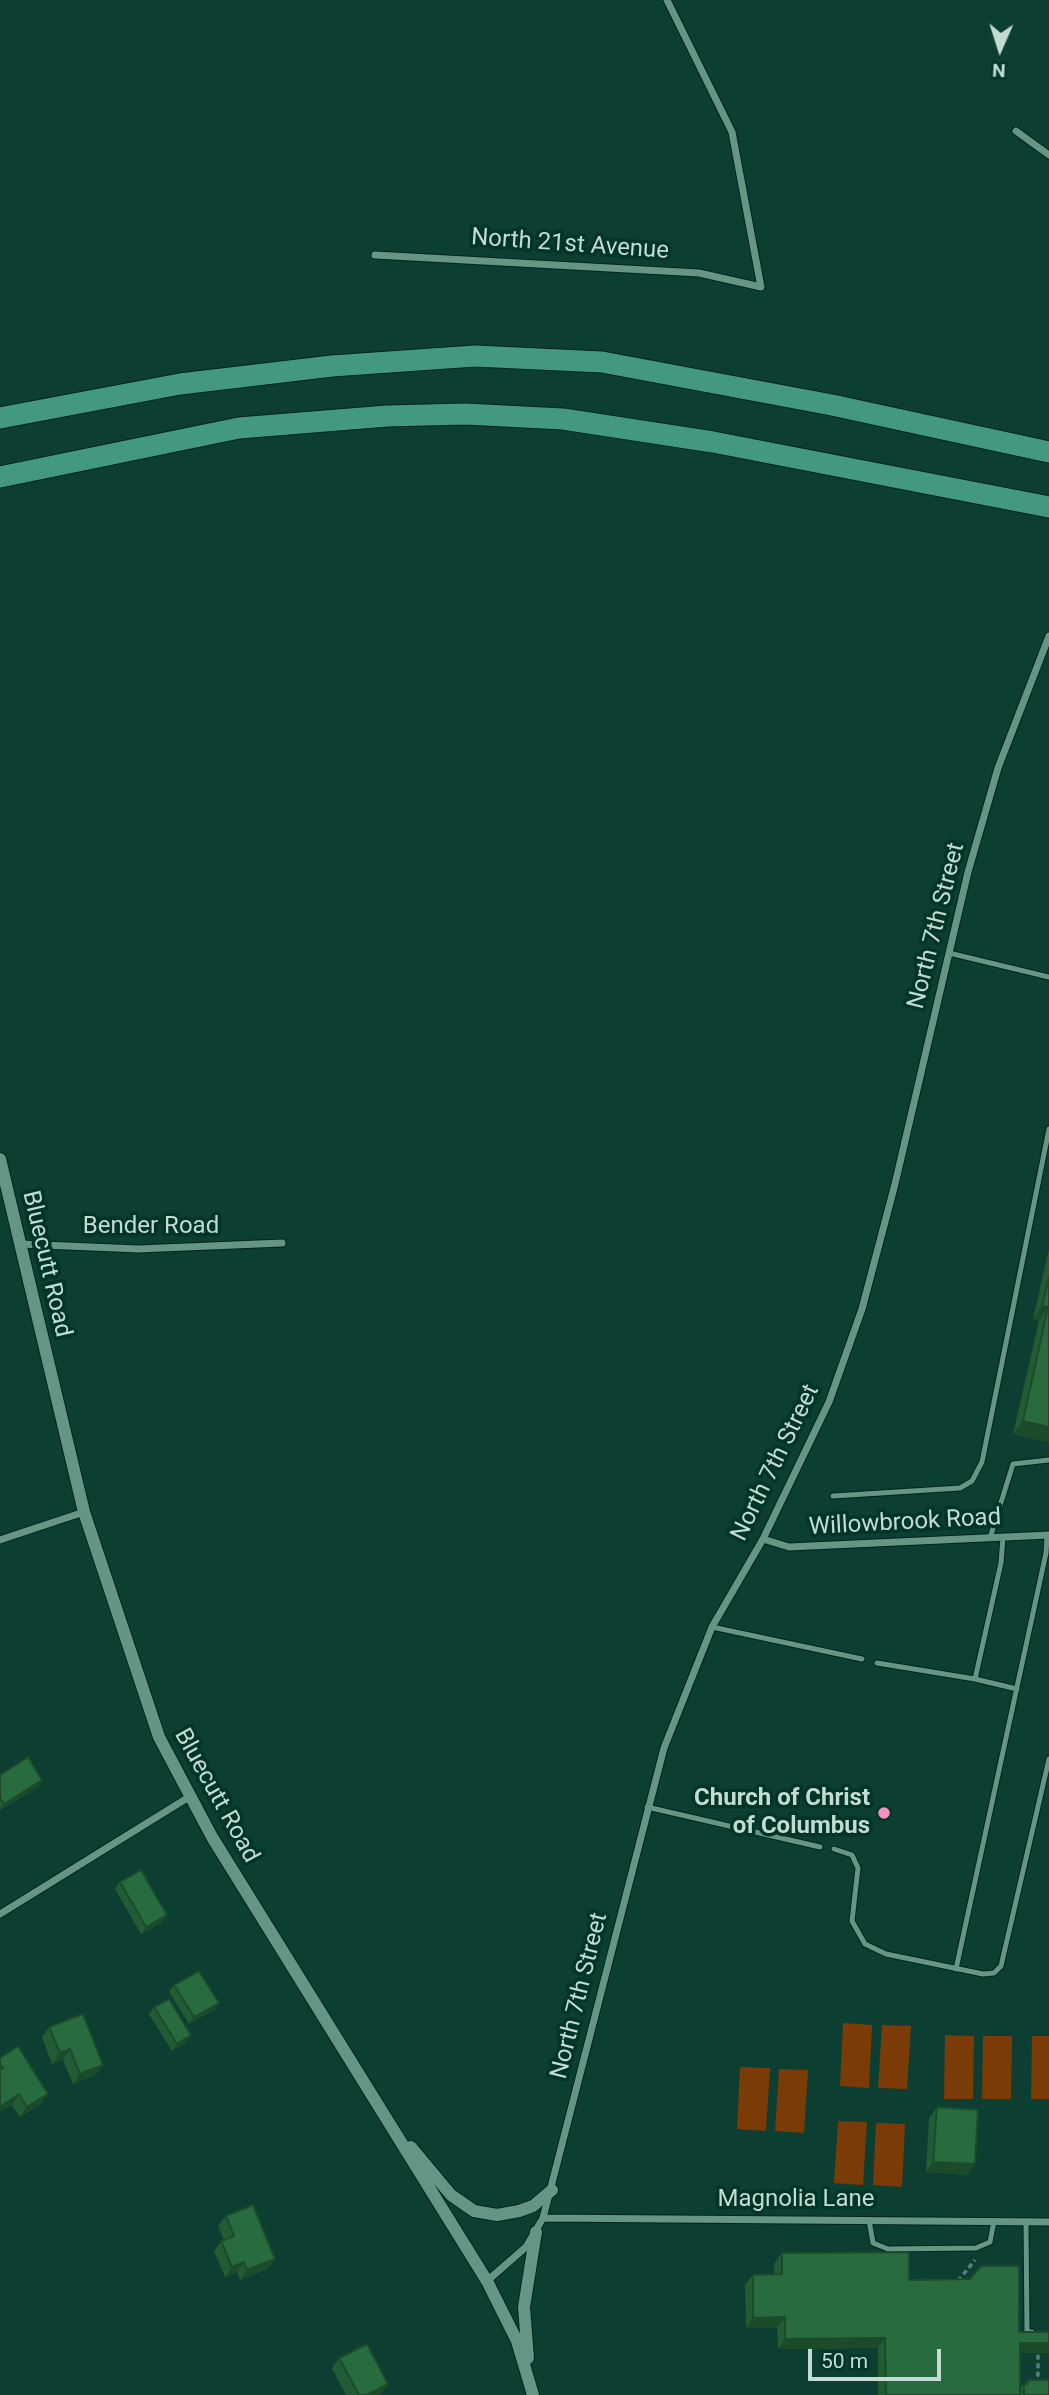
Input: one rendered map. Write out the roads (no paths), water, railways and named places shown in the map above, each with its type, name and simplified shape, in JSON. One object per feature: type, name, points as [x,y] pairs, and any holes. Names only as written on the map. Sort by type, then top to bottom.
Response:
[{"type":"highway","points":[[0,418],[180,384],[332,366],[475,356],[602,362],[832,405],[1046,451]]},
{"type":"highway","points":[[0,477],[239,428],[387,416],[465,414],[563,419],[991,493],[1049,507]]},
{"type":"street","name":"North 21st Avenue","points":[[375,255],[699,273],[761,287],[732,132],[667,0]]},
{"type":"street","points":[[1016,131],[1049,155]]},
{"type":"street","name":"North 7th Street","points":[[487,2281],[526,2247],[543,2218],[647,1807],[672,1725],[712,1627],[763,1539],[829,1402],[862,1309],[949,953],[998,768],[1049,636]]},
{"type":"street","name":"Bluecutt Road","points":[[0,1159],[84,1512],[159,1737],[189,1797],[377,2107],[487,2281],[517,2341],[531,2379],[533,2395]]},
{"type":"street","name":"Bender Road","points":[[20,1244],[138,1249],[282,1243]]},
{"type":"street","points":[[0,1540],[84,1512]]},
{"type":"street","name":"Willowbrook Road","points":[[763,1539],[789,1547],[1048,1536]]},
{"type":"street","points":[[0,1914],[189,1797]]},
{"type":"street","points":[[377,2107],[451,2195],[474,2211],[497,2215],[519,2211],[533,2206],[551,2190]]},
{"type":"street","name":"Magnolia Lane","points":[[543,2218],[1049,2222]]},
{"type":"street","points":[[531,2379],[524,2307],[536,2232]]},
{"type":"lane","points":[[949,953],[1049,977]]},
{"type":"lane","points":[[833,1496],[960,1488],[972,1481],[982,1462],[1049,1129]]},
{"type":"lane","points":[[990,1538],[1013,1464],[1049,1460]]},
{"type":"lane","points":[[956,1969],[1048,1536]]},
{"type":"lane","points":[[975,1679],[1001,1563],[1003,1537]]},
{"type":"lane","points":[[712,1627],[862,1659]]},
{"type":"lane","points":[[877,1663],[975,1679],[1017,1689]]},
{"type":"lane","points":[[834,1849],[852,1855],[858,1868],[852,1921],[864,1944],[886,1954],[982,1974],[994,1973],[1001,1966],[1049,1759]]},
{"type":"lane","points":[[647,1807],[820,1847]]},
{"type":"lane","points":[[869,2220],[873,2243],[888,2249],[976,2248],[990,2242],[994,2221]]},
{"type":"lane","points":[[1026,2221],[1027,2332],[1039,2332]]},
{"type":"place","name":"Church of Christ of Columbus","points":[[884,1813]]}]
